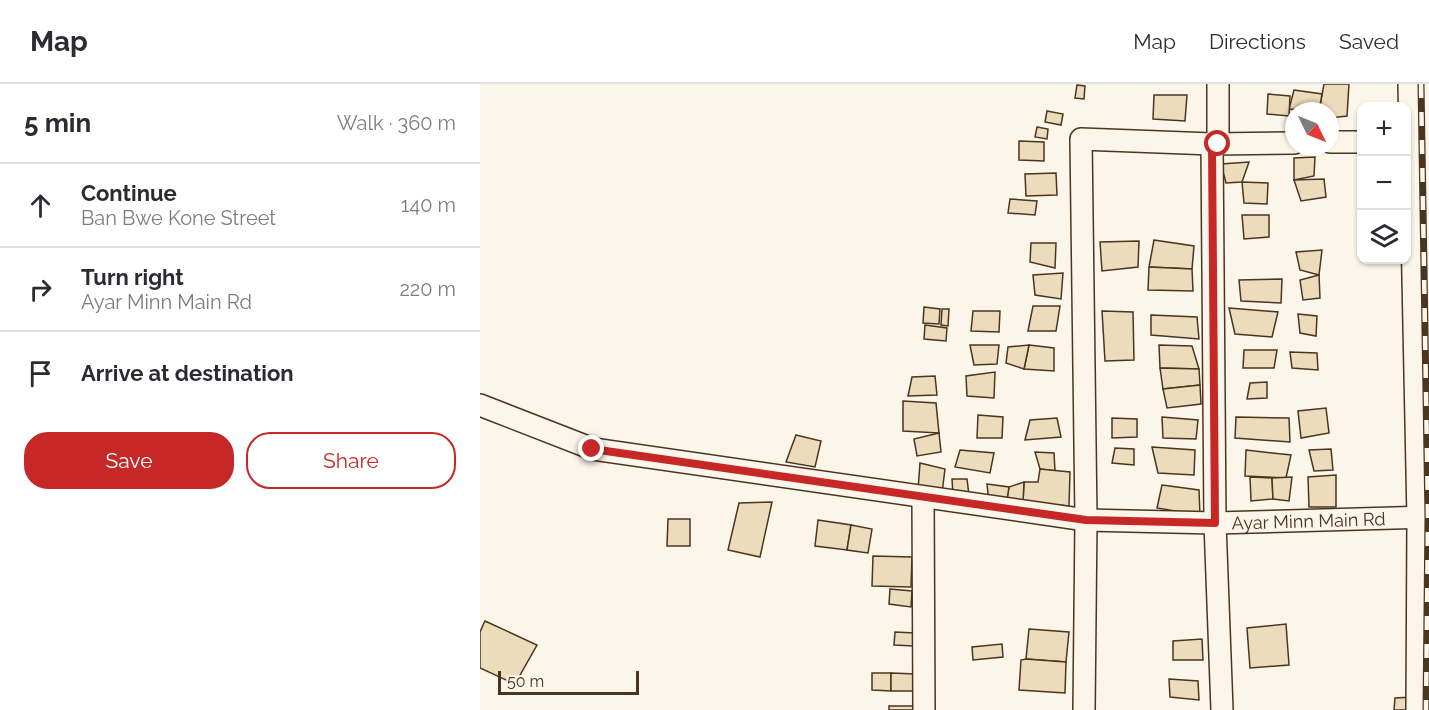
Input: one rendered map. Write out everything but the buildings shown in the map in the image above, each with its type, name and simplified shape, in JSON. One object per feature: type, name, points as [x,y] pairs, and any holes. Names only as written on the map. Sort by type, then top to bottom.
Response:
[{"type":"street","points":[[1218,84],[1215,144],[1215,523],[1222,710]]},
{"type":"street","points":[[1409,84],[1415,141],[1424,518],[1417,710]]},
{"type":"street","points":[[1084,710],[1086,520],[1081,140],[1215,144],[1285,143]]},
{"type":"street","points":[[1339,142],[1357,142]]},
{"type":"street","name":"Ayar Minn Main Rd","points":[[480,405],[592,449],[1086,520],[1215,523],[1424,518]]},
{"type":"street","points":[[923,497],[924,710]]},
{"type":"railway","points":[[1421,84],[1428,517],[1426,710]]},
{"type":"route","points":[[592,449],[1086,520],[1215,523],[1212,144],[1218,144]]}]
